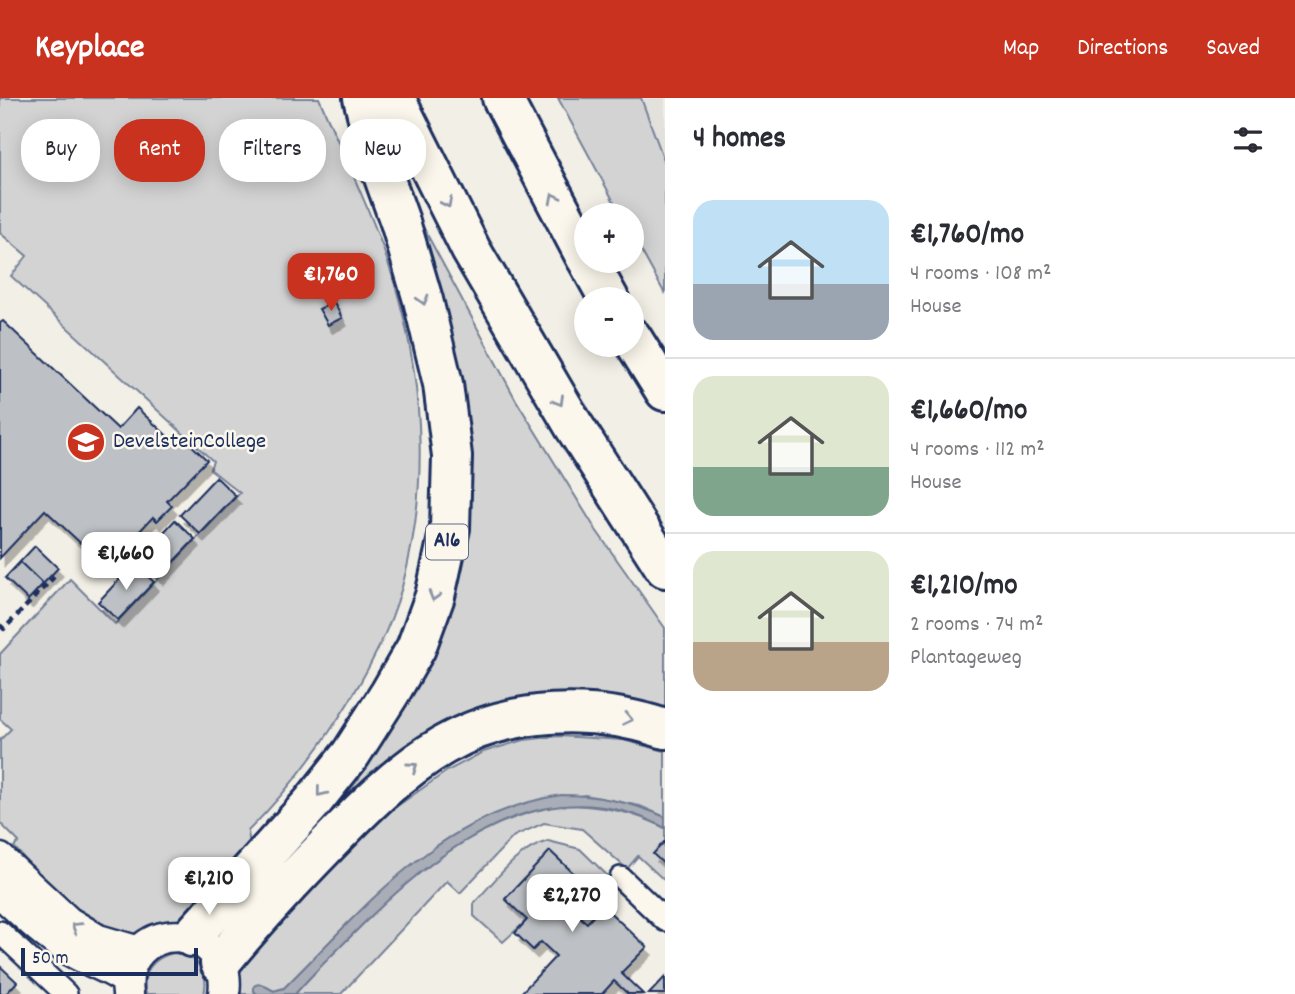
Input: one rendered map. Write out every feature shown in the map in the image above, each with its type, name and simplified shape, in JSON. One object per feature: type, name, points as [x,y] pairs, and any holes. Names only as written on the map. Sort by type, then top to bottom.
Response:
[{"type":"highway","name":"A16","points":[[191,937],[311,804],[351,754],[416,648],[435,596],[450,528],[452,456],[443,384],[423,300],[401,222],[380,166],[363,98]]},
{"type":"highway","points":[[395,98],[471,250],[574,426],[665,568]]},
{"type":"highway","points":[[502,98],[574,234]]},
{"type":"highway","points":[[644,357],[665,391]]},
{"type":"highway","points":[[222,978],[291,882],[367,804],[444,746],[484,727],[529,716],[574,712],[619,716],[665,729]]},
{"type":"main road","points":[[0,859],[68,922],[98,940],[139,952]]},
{"type":"main road","points":[[0,892],[45,933],[62,945],[116,972],[128,987]]},
{"type":"main road","points":[[128,987],[131,965],[139,952],[147,944],[174,935],[191,937],[208,947],[222,978]]},
{"type":"street","points":[[621,878],[665,920]]},
{"type":"street","points":[[0,932],[66,994]]},
{"type":"path","points":[[0,625],[4,629],[54,577]]},
{"type":"shaded area","points":[[0,98],[319,98],[340,145],[340,182],[356,182],[392,273],[414,370],[420,443],[416,516],[402,587],[376,652],[339,718],[317,749],[248,831],[251,854],[195,918],[131,934],[93,926],[48,885],[14,847],[19,842],[0,823],[0,740],[11,729],[0,719],[0,654],[70,579],[115,624],[240,493],[210,469],[213,461],[11,276],[27,256],[0,233]]},
{"type":"shaded area","points":[[558,98],[641,98],[665,163],[665,294],[644,256],[644,203],[615,203]]},
{"type":"shaded area","points":[[641,98],[665,98],[665,164]]},
{"type":"shaded area","points":[[400,184],[516,400],[596,530],[665,628],[665,717],[487,716],[223,946],[462,559]]},
{"type":"shaded area","points":[[559,736],[623,740],[665,751],[665,817],[640,806],[585,795],[525,804],[475,823],[349,922],[284,988],[274,991],[261,984],[254,991],[257,994],[234,994],[236,973],[316,881],[386,814],[447,771],[483,752],[524,740]]},
{"type":"shaded area","points":[[561,795],[588,796],[640,807],[665,817],[665,828],[621,810],[577,805],[536,811],[495,825],[457,846],[421,872],[387,901],[295,994],[257,994],[254,991],[254,986],[259,984],[274,991],[284,988],[376,896],[407,868],[441,843],[477,822],[517,806]]},
{"type":"shaded area","points":[[562,805],[615,810],[665,828],[665,881],[638,856],[627,869],[582,829],[544,823],[514,836],[460,893],[447,881],[341,994],[295,994],[377,910],[448,852],[502,822]]},
{"type":"shaded area","points":[[548,841],[580,849],[614,882],[597,900],[583,886],[585,884],[550,851],[527,920],[503,942],[474,916],[474,903],[516,858]]},
{"type":"shaded area","points":[[173,953],[188,957],[203,971],[204,994],[146,994],[145,979],[150,968],[159,959]]},
{"type":"building","points":[[334,302],[342,318],[328,325],[319,309]]},
{"type":"building","name":"DevelsteinCollege","points":[[3,321],[118,429],[137,408],[177,445],[184,438],[207,460],[167,501],[172,506],[157,521],[153,517],[106,567],[45,510],[0,558],[0,323]]},
{"type":"building","points":[[216,477],[236,496],[200,534],[180,515]]},
{"type":"building","points":[[175,520],[195,539],[159,577],[139,559]]},
{"type":"building","points":[[35,546],[58,568],[43,584],[20,562]]},
{"type":"building","points":[[20,562],[43,584],[28,600],[5,578]]},
{"type":"building","points":[[134,564],[154,582],[118,620],[98,602]]},
{"type":"building","points":[[665,842],[665,865],[653,854]]},
{"type":"building","points":[[550,851],[585,884],[583,886],[597,900],[581,918],[587,923],[603,906],[647,947],[621,973],[643,994],[628,994],[614,981],[602,994],[520,994],[556,956],[541,942],[533,950],[515,933],[527,920],[505,899]]},
{"type":"building","points":[[0,966],[17,982],[6,994],[0,994]]},
{"type":"building","points":[[665,977],[665,994],[649,994]]},
{"type":"place","name":"DevelsteinCollege","points":[[86,442]]}]
